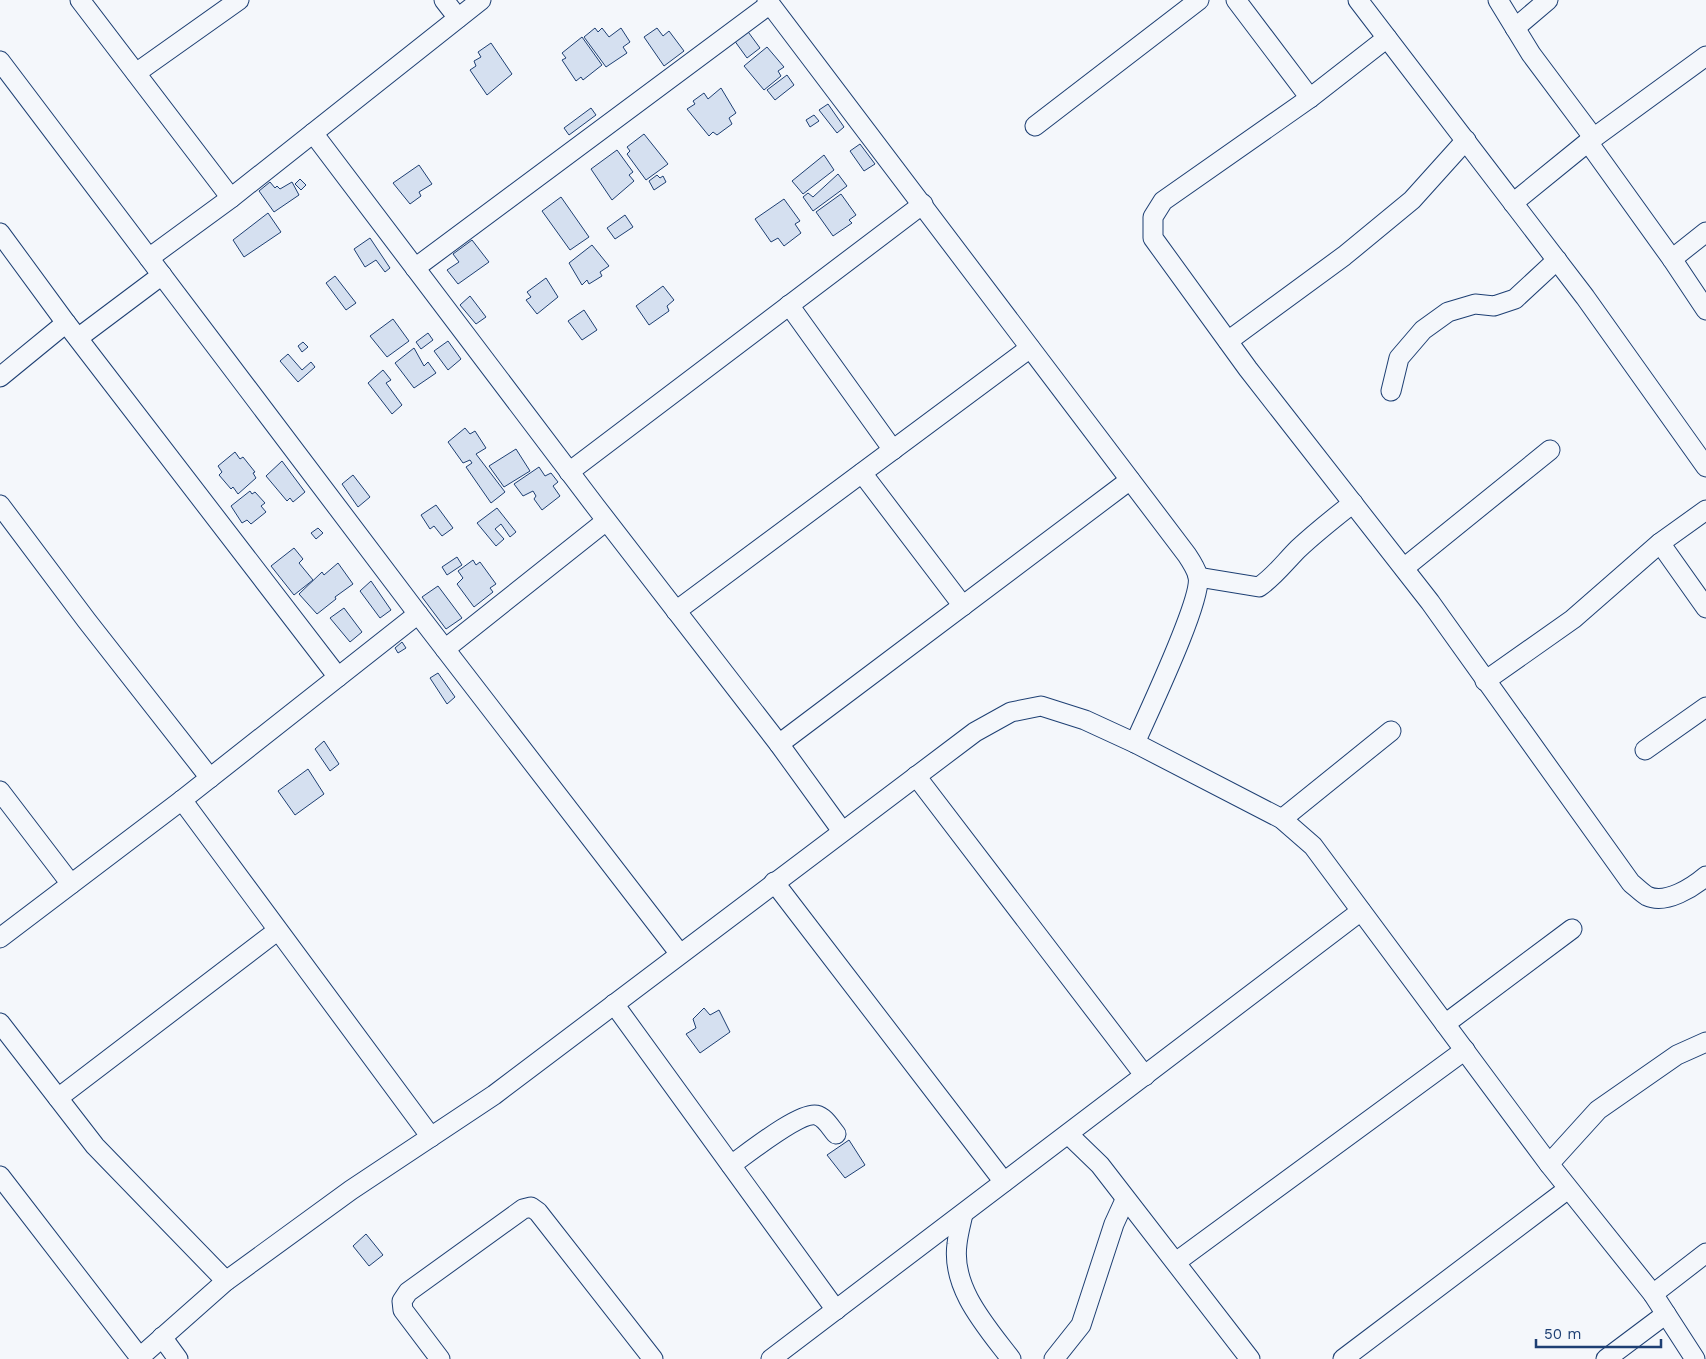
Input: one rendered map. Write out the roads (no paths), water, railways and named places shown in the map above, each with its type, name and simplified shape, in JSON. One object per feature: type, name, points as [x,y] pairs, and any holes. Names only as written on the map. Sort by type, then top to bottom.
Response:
[{"type":"street","points":[[80,0],[231,198]]},
{"type":"street","points":[[136,73],[239,0]]},
{"type":"street","points":[[444,0],[458,18]]},
{"type":"street","points":[[149,258],[231,198],[481,0]]},
{"type":"street","points":[[1035,126],[1199,0]]},
{"type":"street","points":[[1236,0],[1310,98]]},
{"type":"street","points":[[1358,0],[1557,260],[1706,467]]},
{"type":"street","points":[[1498,0],[1531,54],[1706,310]]},
{"type":"street","points":[[1515,28],[1548,0]]},
{"type":"street","points":[[415,268],[768,2],[923,204],[1187,555],[1198,577],[1194,600],[1184,629],[1135,743]]},
{"type":"street","points":[[1387,38],[1310,98],[1163,201],[1153,217],[1153,238],[1228,342],[1404,568],[1631,883],[1648,897],[1671,897],[1703,885]]},
{"type":"street","points":[[1513,203],[1590,140],[1706,56]]},
{"type":"street","points":[[0,61],[418,614],[680,954]]},
{"type":"street","points":[[313,133],[606,521],[779,744],[842,831]]},
{"type":"street","points":[[1228,342],[1344,256],[1412,200],[1466,140]]},
{"type":"street","points":[[569,472],[923,204]]},
{"type":"street","points":[[1672,259],[1706,232]]},
{"type":"street","points":[[0,233],[78,338],[338,677]]},
{"type":"street","points":[[1391,392],[1399,358],[1423,330],[1448,312],[1475,304],[1494,306],[1515,299],[1557,260]]},
{"type":"street","points":[[78,338],[162,275]]},
{"type":"street","points":[[789,305],[893,450]]},
{"type":"street","points":[[0,377],[66,322]]},
{"type":"street","points":[[676,611],[1030,348]]},
{"type":"street","points":[[1404,568],[1550,450]]},
{"type":"street","points":[[862,473],[963,606]]},
{"type":"street","points":[[779,744],[1130,480]]},
{"type":"street","points":[[1198,577],[1259,587],[1273,577],[1296,551],[1352,503]]},
{"type":"street","points":[[0,505],[87,621],[210,778]]},
{"type":"street","points":[[1485,681],[1573,619],[1660,544],[1706,510]]},
{"type":"street","points":[[445,649],[606,521]]},
{"type":"street","points":[[1660,544],[1706,608]]},
{"type":"street","points":[[0,938],[182,800],[418,614]]},
{"type":"street","points":[[0,1176],[140,1358],[226,1281],[350,1190],[494,1095],[975,732],[1011,712],[1041,706],[1085,720],[1135,743],[1282,819],[1313,846],[1549,1164],[1653,1294],[1695,1359]]},
{"type":"street","points":[[1644,750],[1706,707]]},
{"type":"street","points":[[1282,819],[1392,731]]},
{"type":"street","points":[[916,776],[1145,1076]]},
{"type":"street","points":[[0,791],[71,884]]},
{"type":"street","points":[[182,800],[431,1137]]},
{"type":"street","points":[[774,882],[1004,1182]]},
{"type":"street","points":[[772,1359],[1361,910]]},
{"type":"street","points":[[1446,1024],[1572,929]]},
{"type":"street","points":[[58,1098],[278,931]]},
{"type":"street","points":[[614,1004],[836,1310]]},
{"type":"street","points":[[0,1023],[95,1146],[226,1281]]},
{"type":"street","points":[[1549,1164],[1598,1110],[1677,1055],[1706,1042]]},
{"type":"street","points":[[1176,1262],[1465,1050]]},
{"type":"street","points":[[731,1165],[799,1119],[813,1115],[822,1117],[836,1134]]},
{"type":"street","points":[[1068,1134],[1100,1165],[1125,1200],[1176,1262],[1250,1359]]},
{"type":"street","points":[[1343,1359],[1568,1188]]},
{"type":"street","points":[[1054,1359],[1082,1325],[1114,1224],[1125,1200]]},
{"type":"street","points":[[440,1359],[403,1310],[402,1301],[408,1292],[523,1209],[531,1208],[538,1212],[653,1359]]},
{"type":"street","points":[[963,1214],[956,1245],[959,1274],[970,1302],[1011,1359]]},
{"type":"street","points":[[1653,1294],[1706,1253]]},
{"type":"street","points":[[1606,1359],[1666,1314]]},
{"type":"street","points":[[162,1337],[178,1359]]}]
